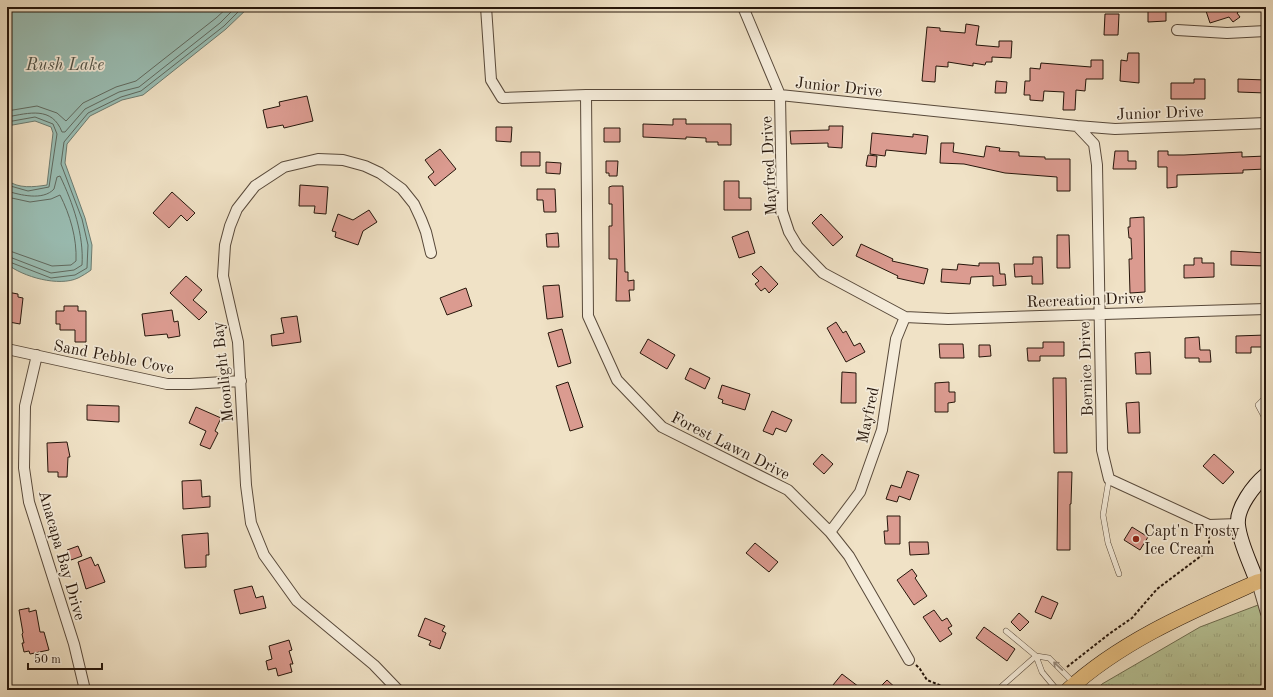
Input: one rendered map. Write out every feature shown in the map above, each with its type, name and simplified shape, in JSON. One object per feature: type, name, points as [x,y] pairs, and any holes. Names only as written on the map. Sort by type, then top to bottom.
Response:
[{"type":"main road","points":[[1072,687],[1084,676],[1135,642],[1198,608],[1262,581],[1238,524],[1243,504],[1254,487],[1266,475]]},
{"type":"street","name":"Junior Drive","points":[[486,7],[491,80],[502,98],[586,95],[780,95],[1115,129],[1266,123]]},
{"type":"street","name":"Mayfred Drive","points":[[743,7],[780,95],[782,211],[789,232],[798,247],[823,273],[905,317]]},
{"type":"street","points":[[1177,30],[1227,33],[1266,31]]},
{"type":"street","name":"Forest Lawn Drive","points":[[586,95],[588,316],[617,380],[662,427],[788,490],[830,532],[849,556],[909,660]]},
{"type":"street","name":"Bernice Drive","points":[[1077,126],[1094,144],[1097,165],[1098,314],[1102,450],[1109,479]]},
{"type":"street","name":"Moonlight Bay","points":[[398,690],[374,665],[297,602],[264,555],[251,523],[247,492],[238,342],[222,276],[225,245],[230,226],[237,209],[255,186],[284,167],[318,159],[344,160],[365,166],[380,173],[402,189],[414,204],[426,232],[431,253]]},
{"type":"street","name":"Recreation Drive","points":[[905,317],[948,318],[1266,309]]},
{"type":"street","name":"Mayfred","points":[[830,532],[860,492],[882,430],[896,339],[905,317]]},
{"type":"street","name":"Sand Pebble Cove","points":[[7,349],[167,384],[241,381]]},
{"type":"street","name":"Anacapa Bay Drive","points":[[37,355],[25,406],[24,468],[29,502],[74,644],[85,690]]},
{"type":"street","points":[[1109,479],[1209,525],[1238,524]]},
{"type":"street","points":[[1262,581],[1266,613]]},
{"type":"lane","points":[[1266,397],[1258,405],[1266,420]]},
{"type":"lane","points":[[1109,479],[1103,515],[1108,543],[1119,574]]},
{"type":"lane","points":[[1006,631],[1036,656],[1042,672],[1057,690]]},
{"type":"lane","points":[[1036,656],[1049,658],[1063,671],[1072,687]]},
{"type":"lane","points":[[1002,686],[1036,656]]},
{"type":"path","points":[[1063,671],[1109,634],[1132,618],[1157,589],[1205,553],[1209,544],[1209,525]]},
{"type":"path","points":[[909,660],[920,669],[926,680],[952,690]]},
{"type":"path","points":[[1255,690],[1266,684]]},
{"type":"green space","points":[[1266,602],[1266,690],[1096,690],[1102,684],[1200,627]]},
{"type":"water","name":"Rush Lake","points":[[10,7],[249,7],[226,29],[143,95],[122,100],[90,116],[67,144],[65,163],[85,218],[92,245],[91,270],[70,281],[51,281],[31,277],[7,264],[7,180],[21,186],[32,187],[47,185],[53,133],[51,127],[35,121],[7,126],[7,9]]},
{"type":"building","points":[[1148,7],[1166,7],[1166,21],[1148,22]]},
{"type":"building","points":[[1244,7],[1237,13],[1240,17],[1233,22],[1229,17],[1210,23],[1205,8]]},
{"type":"building","points":[[1105,14],[1119,14],[1118,35],[1104,35]]},
{"type":"building","points":[[966,24],[979,26],[976,45],[999,47],[999,41],[1012,41],[1011,58],[992,57],[992,62],[986,62],[985,65],[973,63],[973,66],[948,62],[948,67],[936,66],[935,82],[922,81],[927,27],[940,28],[940,31],[965,33]]},
{"type":"building","points":[[1128,53],[1139,53],[1139,83],[1120,81],[1121,60],[1127,61]]},
{"type":"building","points":[[1091,60],[1103,60],[1103,79],[1086,79],[1085,91],[1076,90],[1075,110],[1063,110],[1064,92],[1044,91],[1043,101],[1030,100],[1030,95],[1024,95],[1025,81],[1030,81],[1030,68],[1040,69],[1041,63],[1091,67]]},
{"type":"building","points":[[1194,79],[1205,79],[1205,99],[1171,99],[1171,83],[1194,83]]},
{"type":"building","points":[[1238,79],[1266,80],[1266,93],[1238,92]]},
{"type":"building","points":[[996,81],[1007,82],[1006,93],[995,93]]},
{"type":"building","points":[[307,96],[313,121],[284,128],[283,125],[267,128],[263,110],[280,106],[279,102]]},
{"type":"building","points":[[673,119],[686,119],[686,124],[731,124],[731,145],[718,145],[718,142],[706,142],[706,138],[686,137],[686,139],[643,137],[643,124],[673,125]]},
{"type":"building","points":[[829,126],[843,126],[842,148],[828,147],[828,143],[791,144],[790,131],[829,130]]},
{"type":"building","points":[[496,127],[512,127],[511,142],[496,141]]},
{"type":"building","points":[[604,128],[620,128],[620,142],[604,142]]},
{"type":"building","points":[[872,133],[913,137],[913,134],[928,136],[926,154],[886,150],[885,156],[870,154]]},
{"type":"building","points":[[941,143],[954,143],[953,152],[984,157],[986,146],[1000,148],[999,151],[1019,152],[1019,156],[1045,157],[1045,159],[1070,159],[1070,191],[1057,191],[1057,177],[1005,173],[964,164],[940,163]]},
{"type":"building","points":[[440,149],[456,169],[435,186],[428,177],[434,172],[425,160]]},
{"type":"building","points":[[1115,151],[1128,151],[1128,161],[1136,161],[1136,169],[1113,169]]},
{"type":"building","points":[[1158,151],[1168,151],[1168,155],[1242,152],[1242,157],[1266,156],[1266,169],[1243,170],[1243,173],[1177,175],[1177,187],[1167,188],[1167,167],[1158,167]]},
{"type":"building","points":[[521,152],[540,152],[540,166],[521,166]]},
{"type":"building","points":[[868,155],[877,156],[876,167],[866,166]]},
{"type":"building","points":[[606,161],[618,161],[617,176],[609,176],[609,173],[606,173]]},
{"type":"building","points":[[546,162],[561,163],[560,174],[546,173]]},
{"type":"building","points":[[724,181],[739,181],[739,198],[751,198],[751,210],[724,210]]},
{"type":"building","points":[[300,185],[328,187],[326,214],[314,213],[315,206],[299,206]]},
{"type":"building","points":[[623,186],[625,272],[628,272],[628,281],[634,280],[634,290],[629,290],[630,301],[616,301],[617,259],[609,259],[609,226],[612,226],[612,204],[609,204],[609,187]]},
{"type":"building","points":[[537,189],[555,189],[556,212],[544,212],[543,200],[537,200]]},
{"type":"building","points":[[172,192],[195,213],[187,221],[181,215],[169,228],[153,213]]},
{"type":"building","points":[[369,210],[377,222],[363,231],[358,245],[335,237],[336,232],[332,231],[338,214],[353,220]]},
{"type":"building","points":[[821,214],[843,237],[833,246],[812,223]]},
{"type":"building","points":[[1144,217],[1145,292],[1130,293],[1129,259],[1132,259],[1131,238],[1129,238],[1128,227],[1130,227],[1130,218]]},
{"type":"building","points":[[748,231],[755,253],[739,258],[732,237]]},
{"type":"building","points":[[558,233],[559,247],[547,247],[546,234]]},
{"type":"building","points":[[1057,235],[1069,235],[1070,268],[1057,268]]},
{"type":"building","points":[[861,244],[893,259],[892,261],[928,269],[924,284],[897,278],[898,276],[856,256]]},
{"type":"building","points":[[1231,251],[1266,253],[1266,266],[1231,265]]},
{"type":"building","points":[[1033,257],[1042,257],[1043,284],[1032,284],[1032,276],[1015,277],[1014,264],[1033,264]]},
{"type":"building","points":[[1194,258],[1202,258],[1202,263],[1214,263],[1214,277],[1184,278],[1184,265],[1194,265]]},
{"type":"building","points":[[979,263],[999,263],[1000,274],[1005,274],[1006,285],[993,286],[993,276],[971,277],[970,284],[941,282],[942,269],[957,270],[958,264],[979,266]]},
{"type":"building","points":[[761,266],[778,284],[769,293],[765,288],[761,291],[755,284],[759,281],[752,274]]},
{"type":"building","points":[[186,276],[202,290],[193,300],[207,312],[199,320],[170,293]]},
{"type":"building","points":[[559,285],[563,317],[547,319],[543,286]]},
{"type":"building","points":[[466,288],[472,306],[447,315],[440,298]]},
{"type":"building","points":[[7,292],[18,294],[18,297],[23,298],[20,324],[9,322],[10,315],[7,314]]},
{"type":"building","points":[[64,306],[78,306],[78,311],[86,311],[86,342],[75,342],[75,330],[60,330],[60,324],[56,324],[56,311],[64,311]]},
{"type":"building","points":[[172,310],[174,322],[178,321],[180,336],[168,338],[167,334],[145,336],[142,314]]},
{"type":"building","points":[[297,316],[301,342],[272,346],[271,335],[284,333],[281,318]]},
{"type":"building","points":[[836,322],[843,333],[846,331],[854,346],[860,343],[865,352],[846,362],[827,328]]},
{"type":"building","points":[[562,329],[571,363],[558,367],[548,333]]},
{"type":"building","points":[[1266,335],[1266,347],[1251,347],[1251,353],[1236,353],[1236,336]]},
{"type":"building","points":[[1199,337],[1200,350],[1210,350],[1211,362],[1199,362],[1199,358],[1185,358],[1185,338]]},
{"type":"building","points":[[648,339],[675,355],[667,369],[640,353]]},
{"type":"building","points":[[1043,342],[1064,342],[1064,356],[1040,356],[1040,361],[1028,361],[1027,348],[1043,348]]},
{"type":"building","points":[[939,344],[963,344],[964,358],[940,358]]},
{"type":"building","points":[[979,345],[990,345],[991,356],[979,357]]},
{"type":"building","points":[[1150,352],[1151,374],[1136,374],[1135,353]]},
{"type":"building","points":[[690,368],[710,378],[705,389],[685,379]]},
{"type":"building","points":[[842,372],[856,373],[856,403],[841,403]]},
{"type":"building","points":[[1053,378],[1066,378],[1067,453],[1054,453]]},
{"type":"building","points":[[568,382],[583,427],[570,431],[556,386]]},
{"type":"building","points":[[949,382],[949,392],[955,392],[955,402],[948,403],[948,412],[935,412],[935,383]]},
{"type":"building","points":[[722,385],[750,394],[745,410],[722,403],[723,400],[718,398]]},
{"type":"building","points":[[1139,402],[1140,433],[1128,433],[1126,403]]},
{"type":"building","points":[[87,405],[119,406],[119,422],[87,420]]},
{"type":"building","points":[[196,407],[221,418],[215,431],[218,433],[210,449],[200,445],[206,431],[189,423]]},
{"type":"building","points":[[772,411],[792,420],[786,432],[776,428],[773,435],[763,431]]},
{"type":"building","points":[[67,442],[70,457],[68,457],[67,477],[58,477],[58,472],[48,472],[47,443]]},
{"type":"building","points":[[822,454],[833,464],[824,474],[813,464]]},
{"type":"building","points":[[1214,454],[1234,472],[1223,484],[1203,466]]},
{"type":"building","points":[[907,471],[919,475],[910,500],[899,496],[897,502],[886,499],[891,485],[901,488]]},
{"type":"building","points":[[1058,472],[1072,472],[1070,550],[1057,550]]},
{"type":"building","points":[[201,480],[202,497],[210,496],[210,507],[183,509],[182,481]]},
{"type":"building","points":[[887,516],[900,516],[900,544],[885,544],[884,531],[888,531]]},
{"type":"building","name":"Capt'n Frosty Ice Cream","points":[[1132,527],[1148,537],[1140,550],[1124,540]]},
{"type":"building","points":[[208,533],[209,555],[206,555],[206,567],[185,568],[182,535]]},
{"type":"building","points":[[909,542],[928,542],[929,554],[910,555]]},
{"type":"building","points":[[755,543],[778,562],[769,572],[746,553]]},
{"type":"building","points":[[78,546],[82,556],[71,560],[67,550]]},
{"type":"building","points":[[91,557],[95,566],[98,564],[105,582],[86,589],[78,562]]},
{"type":"building","points":[[912,569],[917,576],[915,578],[927,596],[914,605],[897,580]]},
{"type":"building","points":[[252,586],[256,598],[263,596],[266,608],[240,614],[234,590]]},
{"type":"building","points":[[1042,596],[1058,603],[1051,619],[1035,612]]},
{"type":"building","points":[[29,608],[29,612],[36,610],[40,632],[44,632],[49,650],[30,654],[29,651],[24,652],[22,643],[24,643],[23,633],[19,610]]},
{"type":"building","points":[[934,610],[942,621],[947,618],[952,626],[948,628],[952,634],[940,642],[923,617]]},
{"type":"building","points":[[1019,613],[1029,622],[1020,631],[1011,622]]},
{"type":"building","points":[[425,618],[445,626],[442,631],[446,633],[440,649],[429,645],[431,641],[418,636]]},
{"type":"building","points":[[984,627],[1015,649],[1007,661],[976,638]]},
{"type":"building","points":[[289,640],[292,650],[289,651],[293,664],[290,664],[292,672],[278,676],[276,668],[268,670],[266,661],[272,659],[269,646]]},
{"type":"building","points":[[842,674],[863,690],[838,690],[833,685]]},
{"type":"building","points":[[887,680],[898,690],[877,690]]},
{"type":"place","name":"Capt'n Frosty Ice Cream","points":[[1136,539]]}]
